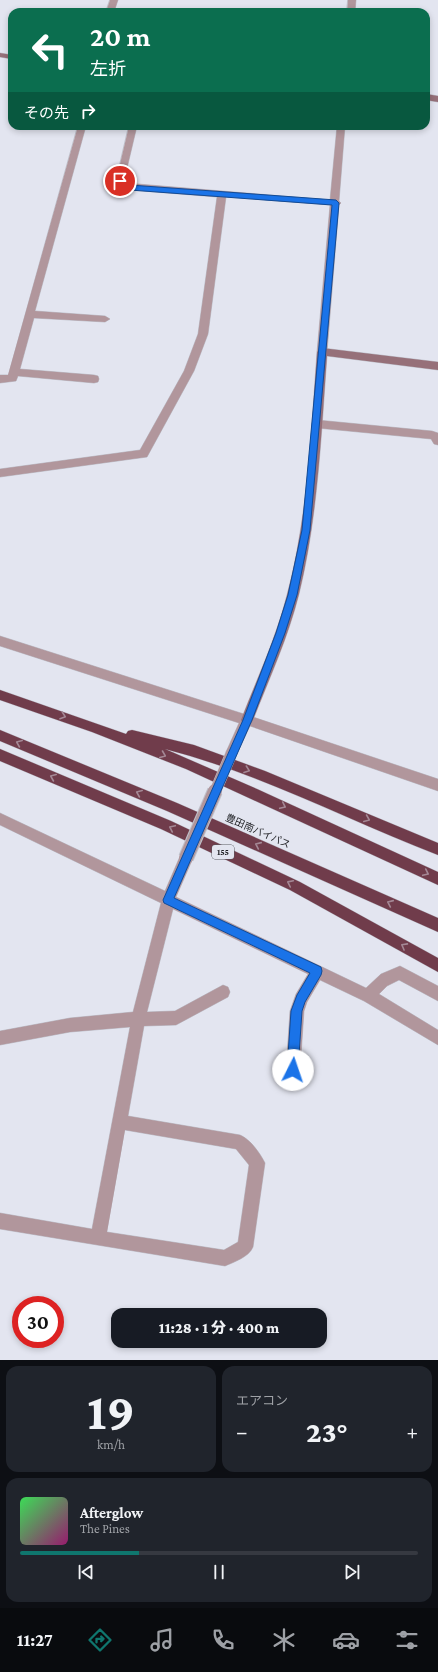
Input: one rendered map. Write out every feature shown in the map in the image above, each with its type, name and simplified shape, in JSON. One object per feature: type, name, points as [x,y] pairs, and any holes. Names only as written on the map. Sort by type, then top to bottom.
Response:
[{"type":"highway","points":[[0,694],[88,724],[190,765],[438,879]]},
{"type":"highway","points":[[88,724],[194,751],[265,776],[438,849]]},
{"type":"highway","name":"豊田南バイパス","points":[[0,735],[172,807],[438,925]]},
{"type":"highway","name":"155","points":[[0,755],[166,825],[295,886],[438,965]]},
{"type":"street","points":[[0,379],[12,378],[14,372],[81,130]]},
{"type":"street","points":[[132,130],[120,181],[123,185],[130,187],[222,195],[336,203]]},
{"type":"street","points":[[98,1238],[138,1019],[168,900],[247,720],[281,633],[293,595],[306,530],[317,424],[341,130]]},
{"type":"street","points":[[0,473],[143,454],[190,371],[203,334],[222,195]]},
{"type":"street","points":[[29,314],[105,319]]},
{"type":"street","points":[[322,352],[438,366]]},
{"type":"street","points":[[14,372],[94,379]]},
{"type":"street","points":[[317,424],[432,435],[437,437],[438,441]]},
{"type":"street","points":[[0,641],[247,720],[438,785]]},
{"type":"street","points":[[0,819],[369,996],[438,1038]]},
{"type":"street","points":[[293,1070],[297,1011],[301,999],[317,971]]},
{"type":"street","points":[[369,996],[375,986],[381,981],[400,973],[438,994]]},
{"type":"street","points":[[0,1038],[70,1025],[138,1019],[176,1018],[223,992]]},
{"type":"street","points":[[0,1221],[225,1258],[245,1247],[257,1163],[240,1142],[120,1122]]},
{"type":"route","points":[[120,181],[123,185],[130,187],[336,203],[317,424],[306,530],[293,595],[281,633],[247,720],[168,900],[317,971],[301,999],[297,1011],[293,1070]]}]
